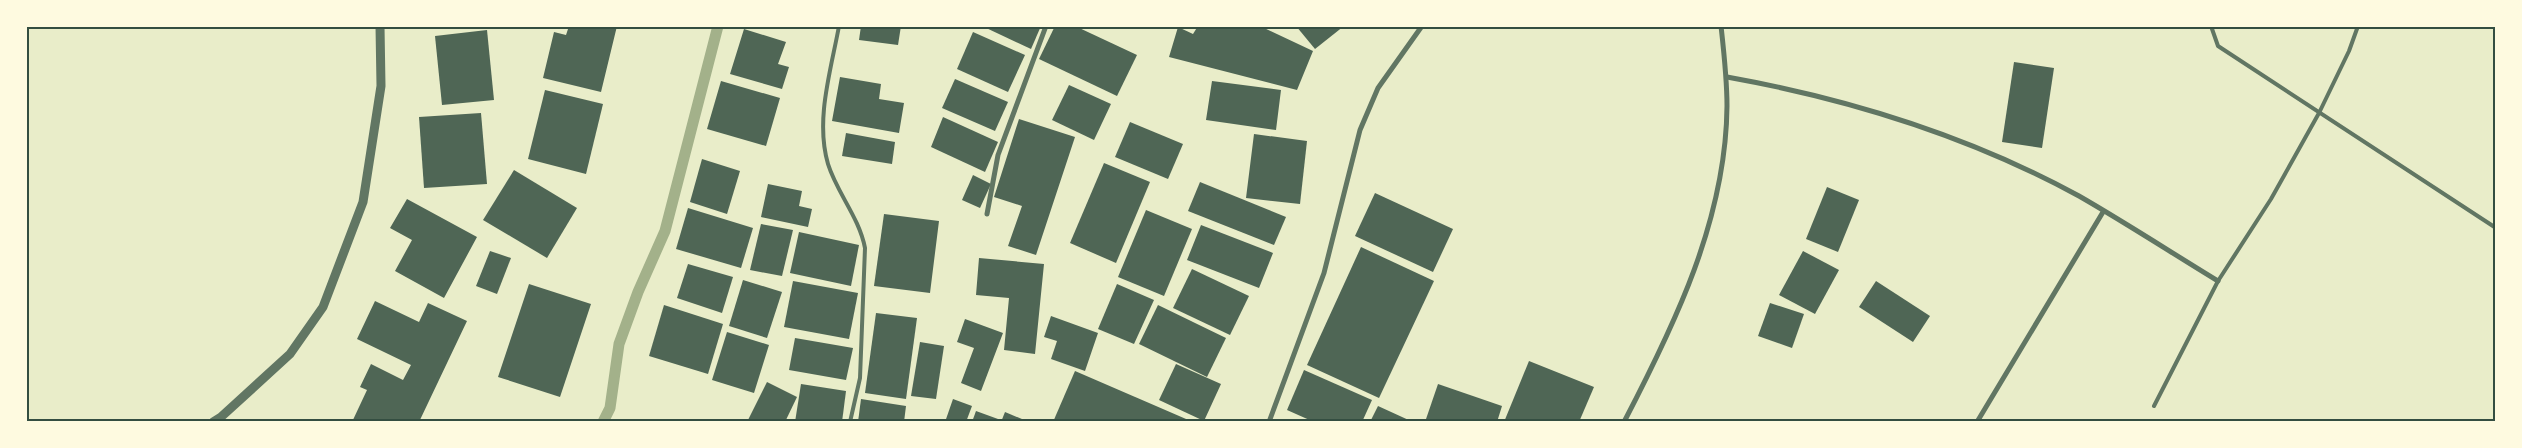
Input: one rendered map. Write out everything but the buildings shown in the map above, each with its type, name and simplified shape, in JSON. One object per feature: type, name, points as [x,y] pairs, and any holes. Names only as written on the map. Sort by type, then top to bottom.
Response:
[{"type":"street","points":[[213,422],[221,417],[290,354],[323,307],[363,202],[381,86],[380,26]]},
{"type":"street","points":[[987,214],[998,155],[1046,26]]},
{"type":"street","points":[[1269,422],[1324,274],[1360,130],[1378,88],[1422,26]]},
{"type":"street","points":[[1624,422],[1663,347],[1688,287],[1707,234],[1720,170],[1727,108],[1721,26]]},
{"type":"street","points":[[1726,77],[1788,88],[1843,102],[1954,138],[2054,184],[2218,281]]},
{"type":"street","points":[[1977,422],[2103,212]]},
{"type":"lane","points":[[839,26],[823,122],[823,139],[828,165],[862,232],[865,248],[860,378],[850,422]]},
{"type":"lane","points":[[2211,26],[2218,46],[2496,228]]},
{"type":"lane","points":[[2154,406],[2218,281],[2271,199],[2319,113],[2350,51],[2358,26]]},
{"type":"waterway","points":[[603,422],[610,408],[619,344],[638,292],[665,231],[718,26]]}]
